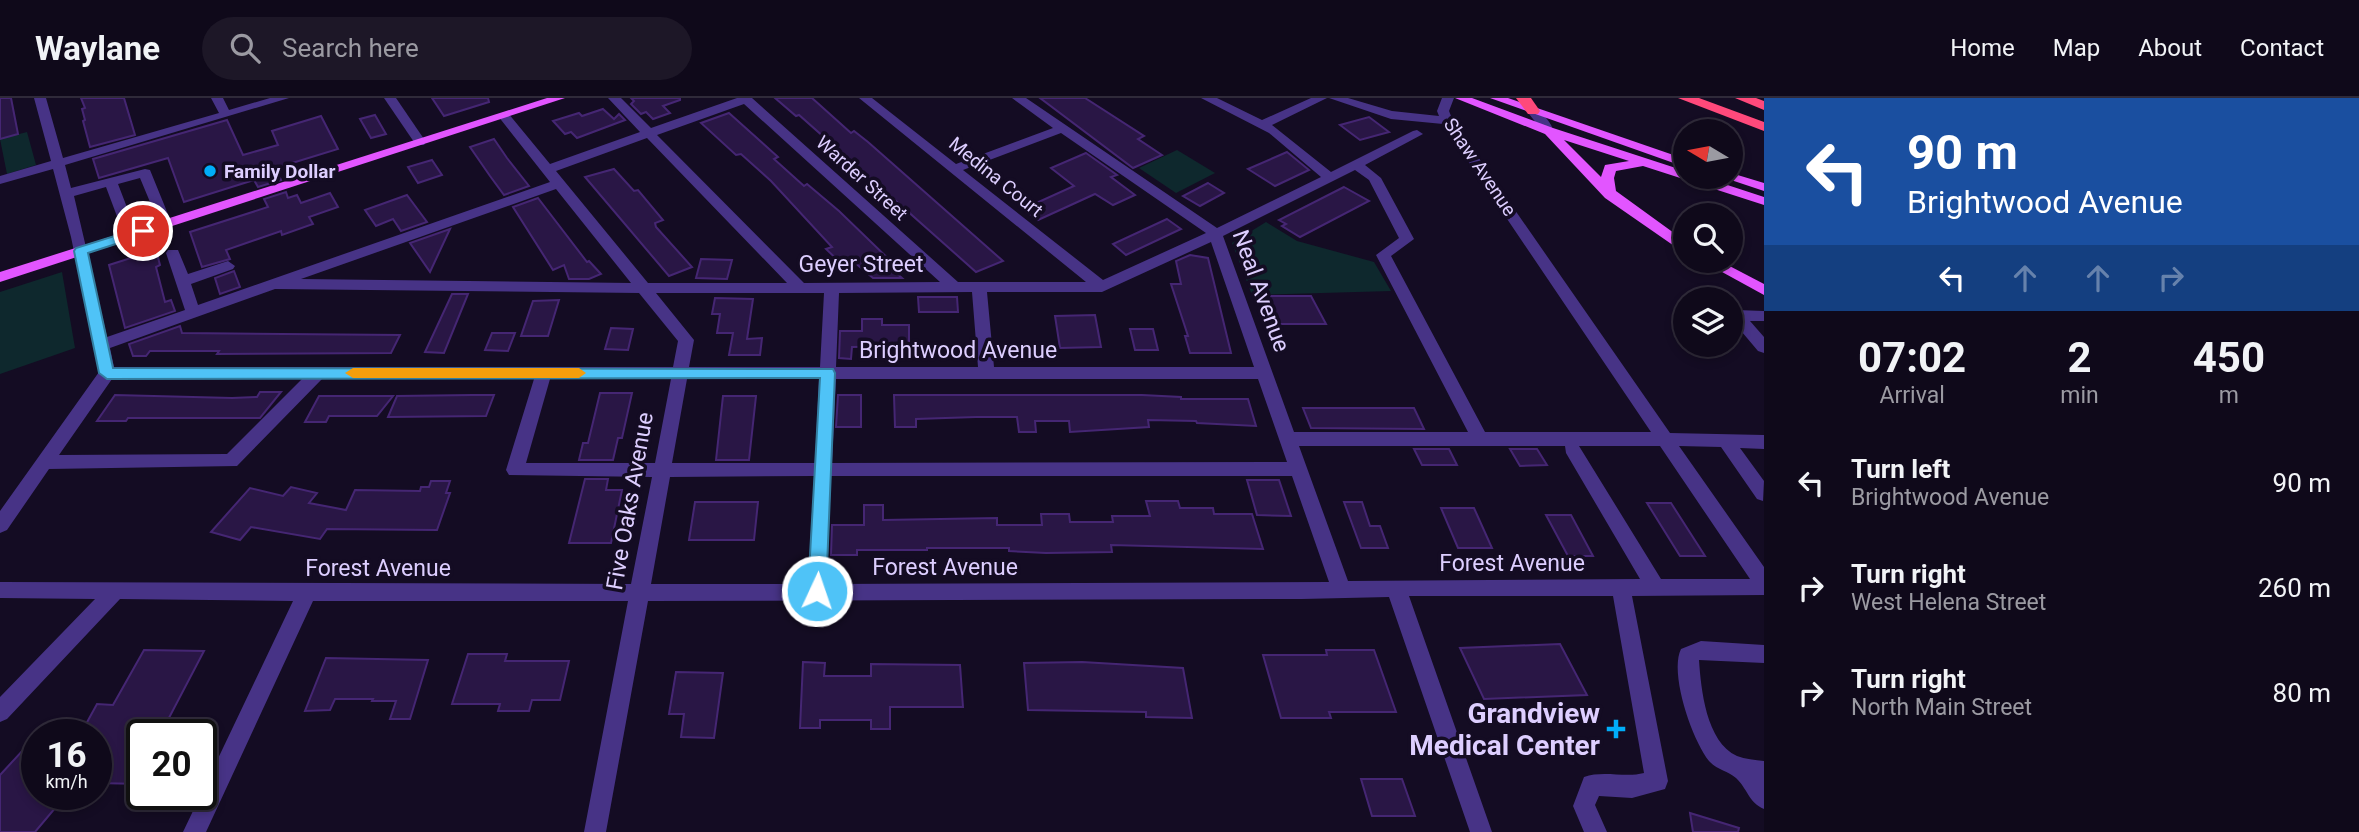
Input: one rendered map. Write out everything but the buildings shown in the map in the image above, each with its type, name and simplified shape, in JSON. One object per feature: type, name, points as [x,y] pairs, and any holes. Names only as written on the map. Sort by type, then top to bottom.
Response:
[{"type":"highway","points":[[1523,98],[1533,111]]},
{"type":"highway","points":[[1685,98],[1764,127]]},
{"type":"highway","points":[[1742,98],[1764,106]]},
{"type":"main road","points":[[0,277],[505,116],[538,101],[559,98]]},
{"type":"main road","points":[[1461,98],[1549,131],[1764,201]]},
{"type":"main road","points":[[1496,98],[1673,159]]},
{"type":"main road","points":[[1549,131],[1584,172],[1610,195],[1673,239]]},
{"type":"main road","points":[[1610,195],[1607,178],[1610,168],[1621,164],[1648,164]]},
{"type":"main road","points":[[1743,181],[1764,187]]},
{"type":"main road","points":[[1732,273],[1764,290]]},
{"type":"street","points":[[0,525],[107,373],[81,251],[40,98]]},
{"type":"street","points":[[217,98],[226,115]]},
{"type":"street","points":[[0,180],[283,98]]},
{"type":"street","points":[[390,98],[420,142]]},
{"type":"street","points":[[614,98],[800,287]]},
{"type":"street","name":"Medina Court","points":[[865,98],[1102,287]]},
{"type":"street","name":"Neal Avenue","points":[[1018,98],[1215,233],[1341,590]]},
{"type":"street","points":[[1207,98],[1273,130],[1329,177]]},
{"type":"street","points":[[1261,125],[1321,98]]},
{"type":"street","points":[[1335,98],[1391,115],[1447,121]]},
{"type":"street","name":"Shaw Avenue","points":[[1448,98],[1443,111],[1447,121],[1666,439]]},
{"type":"street","points":[[548,169],[749,99]]},
{"type":"street","name":"Warder Street","points":[[749,99],[954,287]]},
{"type":"street","points":[[1533,111],[1549,131]]},
{"type":"street","name":"Five Oaks Avenue","points":[[505,116],[687,340],[595,832]]},
{"type":"street","points":[[956,168],[1063,128]]},
{"type":"street","name":"Geyer Street","points":[[269,284],[1102,287],[1417,134]]},
{"type":"street","points":[[1356,163],[1374,178],[1407,239],[1383,255],[1480,439]]},
{"type":"street","points":[[66,194],[145,173],[165,224]]},
{"type":"street","points":[[111,183],[123,215],[157,204]]},
{"type":"street","points":[[101,345],[559,183]]},
{"type":"street","points":[[173,253],[193,312]]},
{"type":"street","points":[[183,281],[228,266]]},
{"type":"street","points":[[817,591],[832,287]]},
{"type":"street","points":[[979,287],[986,373]]},
{"type":"street","points":[[1764,316],[1736,315],[1764,347]]},
{"type":"street","name":"Brightwood Avenue","points":[[107,373],[1263,373]]},
{"type":"street","points":[[44,462],[232,461],[318,373]]},
{"type":"street","points":[[544,373],[514,470],[1298,470]]},
{"type":"street","points":[[1287,439],[1666,439],[1764,442]]},
{"type":"street","points":[[1666,439],[1764,585]]},
{"type":"street","points":[[1725,440],[1763,494]]},
{"type":"street","points":[[1572,449],[1655,587]]},
{"type":"street","name":"Forest Avenue","points":[[0,590],[307,593],[1341,590],[1764,585]]},
{"type":"street","points":[[1596,832],[1584,806],[1592,785],[1632,787],[1657,781],[1621,587]]},
{"type":"street","points":[[1396,588],[1481,832]]},
{"type":"street","points":[[0,712],[116,590]]},
{"type":"street","points":[[194,832],[307,593]]},
{"type":"street","points":[[1764,654],[1701,650],[1688,655],[1689,674],[1705,736],[1719,757],[1754,770],[1764,797]]},
{"type":"green space","points":[[27,132],[36,165],[7,174],[0,139]]},
{"type":"green space","points":[[1177,150],[1215,173],[1176,193],[1139,168]]},
{"type":"green space","points":[[1266,222],[1297,241],[1374,262],[1391,291],[1252,295],[1232,243]]},
{"type":"green space","points":[[62,272],[75,348],[0,374],[0,292]]},
{"type":"slow traffic","points":[[353,373],[579,373]]},
{"type":"place","name":"Family Dollar","points":[[210,171]]},
{"type":"place","name":"Grandview Medical Center","points":[[1616,729]]},
{"type":"route","points":[[143,231],[81,251],[107,373],[828,373],[817,591]]}]
